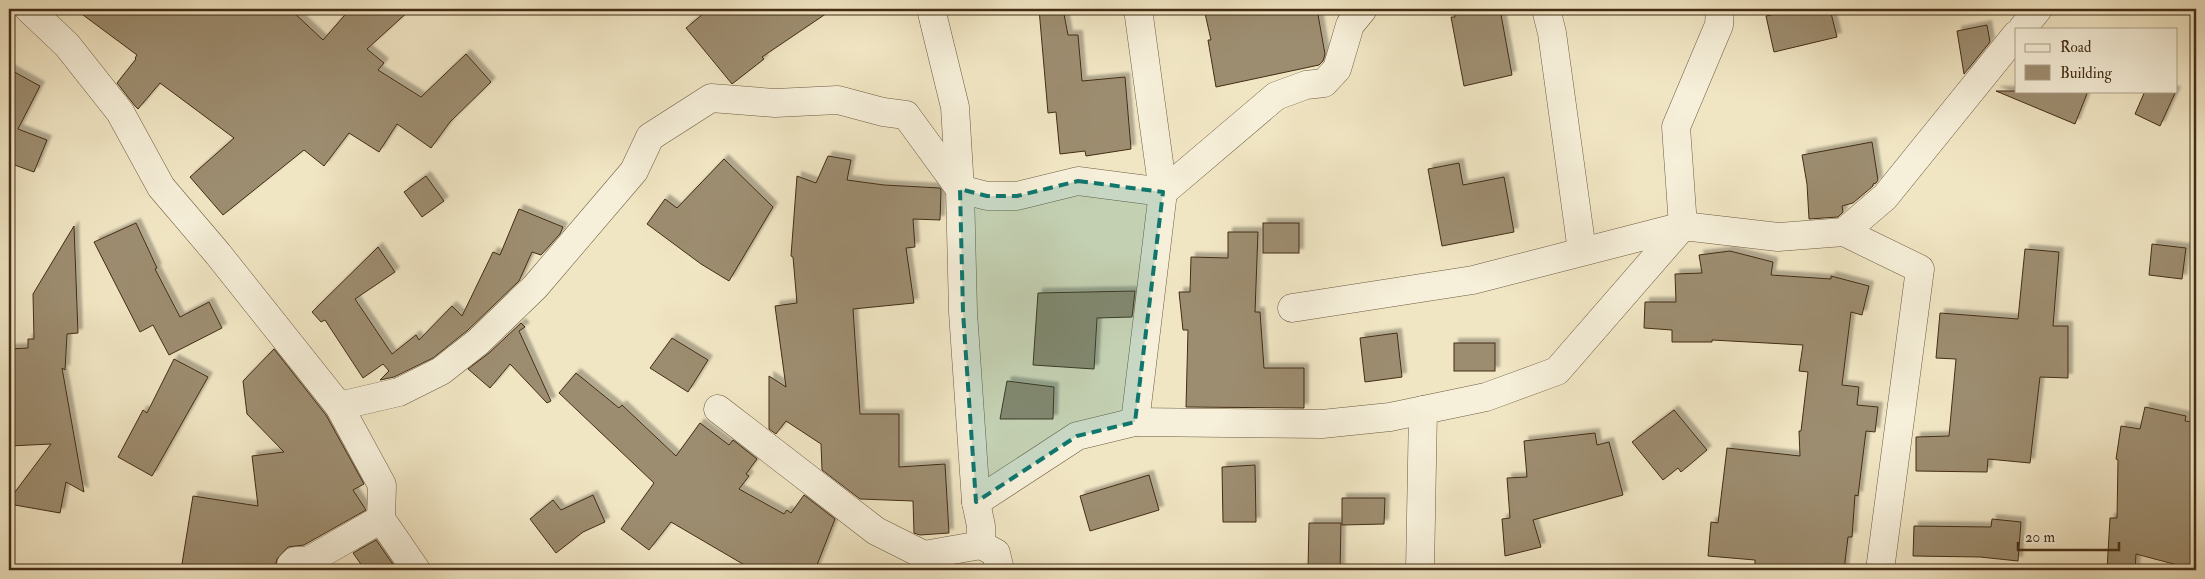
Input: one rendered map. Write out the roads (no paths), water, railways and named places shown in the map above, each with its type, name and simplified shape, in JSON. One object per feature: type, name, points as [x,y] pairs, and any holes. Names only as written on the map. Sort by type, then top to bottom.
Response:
[{"type":"street","points":[[29,9],[67,45],[114,105],[161,187],[218,254],[339,406],[382,485],[381,519],[416,570]]},
{"type":"street","points":[[931,9],[955,107],[960,189],[963,312],[976,502],[981,526],[981,545]]},
{"type":"street","points":[[1135,422],[1163,192],[1138,9]]},
{"type":"street","points":[[1546,9],[1552,33],[1582,251]]},
{"type":"street","points":[[976,502],[1076,436],[1135,422],[1322,424],[1390,417],[1486,397],[1557,371],[1683,226],[1676,127],[1719,25],[1720,9]]},
{"type":"street","points":[[2023,28],[2038,9]]},
{"type":"street","points":[[339,406],[399,392],[441,371],[478,342],[535,287],[634,171],[650,137],[711,98],[775,103],[838,100],[882,112],[906,115],[960,189],[987,196],[1017,196],[1078,181],[1163,192],[1276,96],[1306,85],[1324,83],[1337,69],[1353,14]]},
{"type":"street","points":[[1844,232],[1885,197],[2015,36]]},
{"type":"street","points":[[1292,308],[1473,280],[1683,226],[1778,238],[1844,232],[1920,269],[1880,570]]},
{"type":"street","points":[[718,409],[915,563],[981,545],[996,553],[1000,570]]},
{"type":"street","points":[[1420,570],[1423,410]]},
{"type":"street","points":[[291,570],[291,565],[295,561],[308,561],[381,519]]}]
